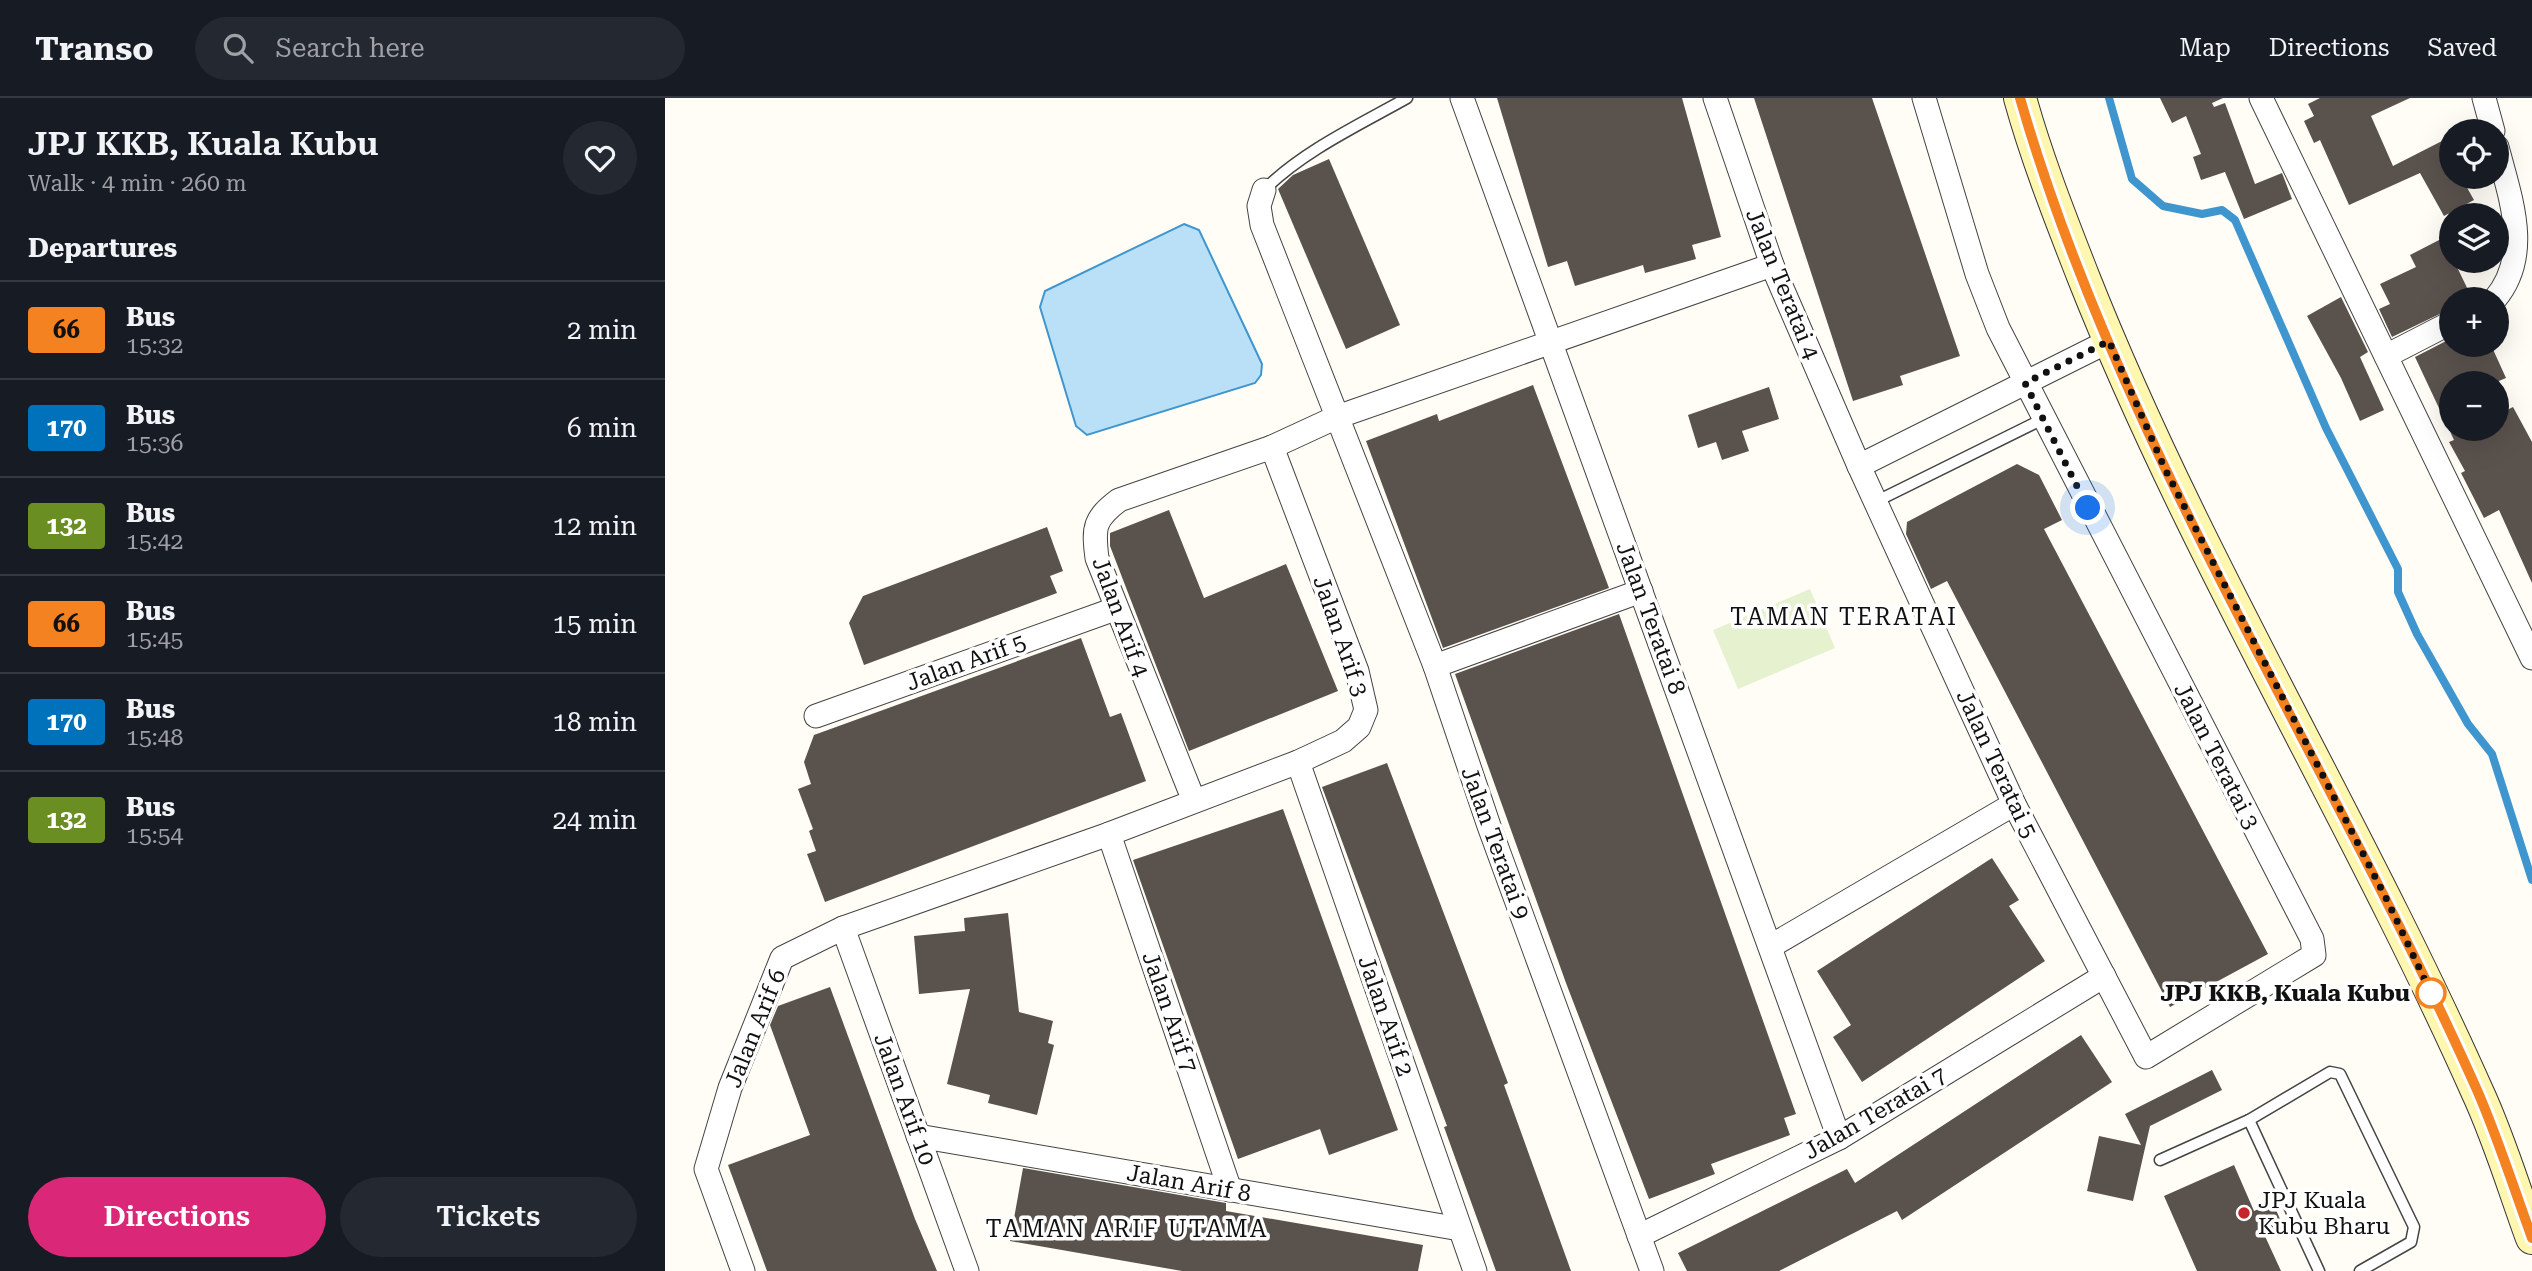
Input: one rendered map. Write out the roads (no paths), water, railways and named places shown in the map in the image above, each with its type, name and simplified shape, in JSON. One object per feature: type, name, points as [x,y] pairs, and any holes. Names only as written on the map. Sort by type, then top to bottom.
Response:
[{"type":"main road","points":[[2020,98],[2037,158],[2109,341],[2165,469],[2388,902],[2468,1070],[2532,1238]]},
{"type":"street","name":"Jalan Teratai 8","points":[[1462,98],[1839,1138]]},
{"type":"street","name":"Jalan Teratai 4","points":[[1715,98],[1772,265],[1859,466]]},
{"type":"street","name":"Jalan Teratai 3","points":[[1924,98],[1977,274],[1998,328],[2312,939],[2314,955],[2146,1057]]},
{"type":"street","points":[[2262,98],[2532,658]]},
{"type":"street","points":[[2484,98],[2490,119]]},
{"type":"street","points":[[2505,287],[2517,272],[2520,236],[2508,189]]},
{"type":"street","name":"Jalan Teratai 9","points":[[1264,190],[1259,206],[1262,225],[1434,666],[1494,839],[1652,1271]]},
{"type":"street","name":"Jalan Arif 4","points":[[1194,801],[1115,609],[1097,558],[1094,535],[1100,514],[1119,500],[1272,447],[1337,417],[1772,265]]},
{"type":"street","points":[[2386,355],[2439,328]]},
{"type":"street","points":[[1859,466],[2109,341]]},
{"type":"street","name":"Jalan Arif 3","points":[[1109,834],[1298,762],[1343,741],[1359,727],[1366,710],[1357,671],[1272,447]]},
{"type":"street","name":"Jalan Teratai 5","points":[[1859,466],[2014,804],[2146,1057]]},
{"type":"street","points":[[1434,666],[1641,590]]},
{"type":"street","name":"Jalan Arif 5","points":[[816,716],[1115,609]]},
{"type":"street","name":"Jalan Arif 2","points":[[1298,762],[1475,1271]]},
{"type":"street","points":[[1771,946],[2014,804]]},
{"type":"street","name":"Jalan Arif 6","points":[[743,1271],[706,1169],[730,1087],[782,958],[843,928],[1109,834]]},
{"type":"street","name":"Jalan Arif 7","points":[[1109,834],[1230,1190]]},
{"type":"street","name":"Jalan Arif 10","points":[[843,928],[967,1271]]},
{"type":"street","name":"Jalan Teratai 7","points":[[1639,1236],[1839,1138],[2104,976]]},
{"type":"street","name":"Jalan Arif 8","points":[[918,1136],[1461,1229]]},
{"type":"lane","points":[[1264,190],[1276,178],[1339,137],[1407,98]]},
{"type":"lane","points":[[1875,502],[2043,419]]},
{"type":"lane","points":[[2160,1160],[2249,1121],[2330,1072],[2340,1074],[2414,1227],[2411,1242],[2360,1271]]},
{"type":"lane","points":[[2249,1121],[2319,1271]]},
{"type":"water","points":[[1184,224],[1199,230],[1262,364],[1261,375],[1255,383],[1087,435],[1076,426],[1040,307],[1045,291]]},
{"type":"waterway","points":[[2109,98],[2132,179],[2163,206],[2202,214],[2222,210],[2235,220],[2326,428],[2398,569],[2398,592],[2417,634],[2468,724],[2492,754],[2532,880]]},
{"type":"place","name":"JPJ KKB, Kuala Kubu","points":[[2431,993]]},
{"type":"place","name":"JPJ Kuala Kubu Bharu","points":[[2244,1213]]},
{"type":"district","name":"TAMAN TERATAI","points":[[1844,617]]},
{"type":"district","name":"TAMAN ARIF UTAMA","points":[[1127,1229]]}]
